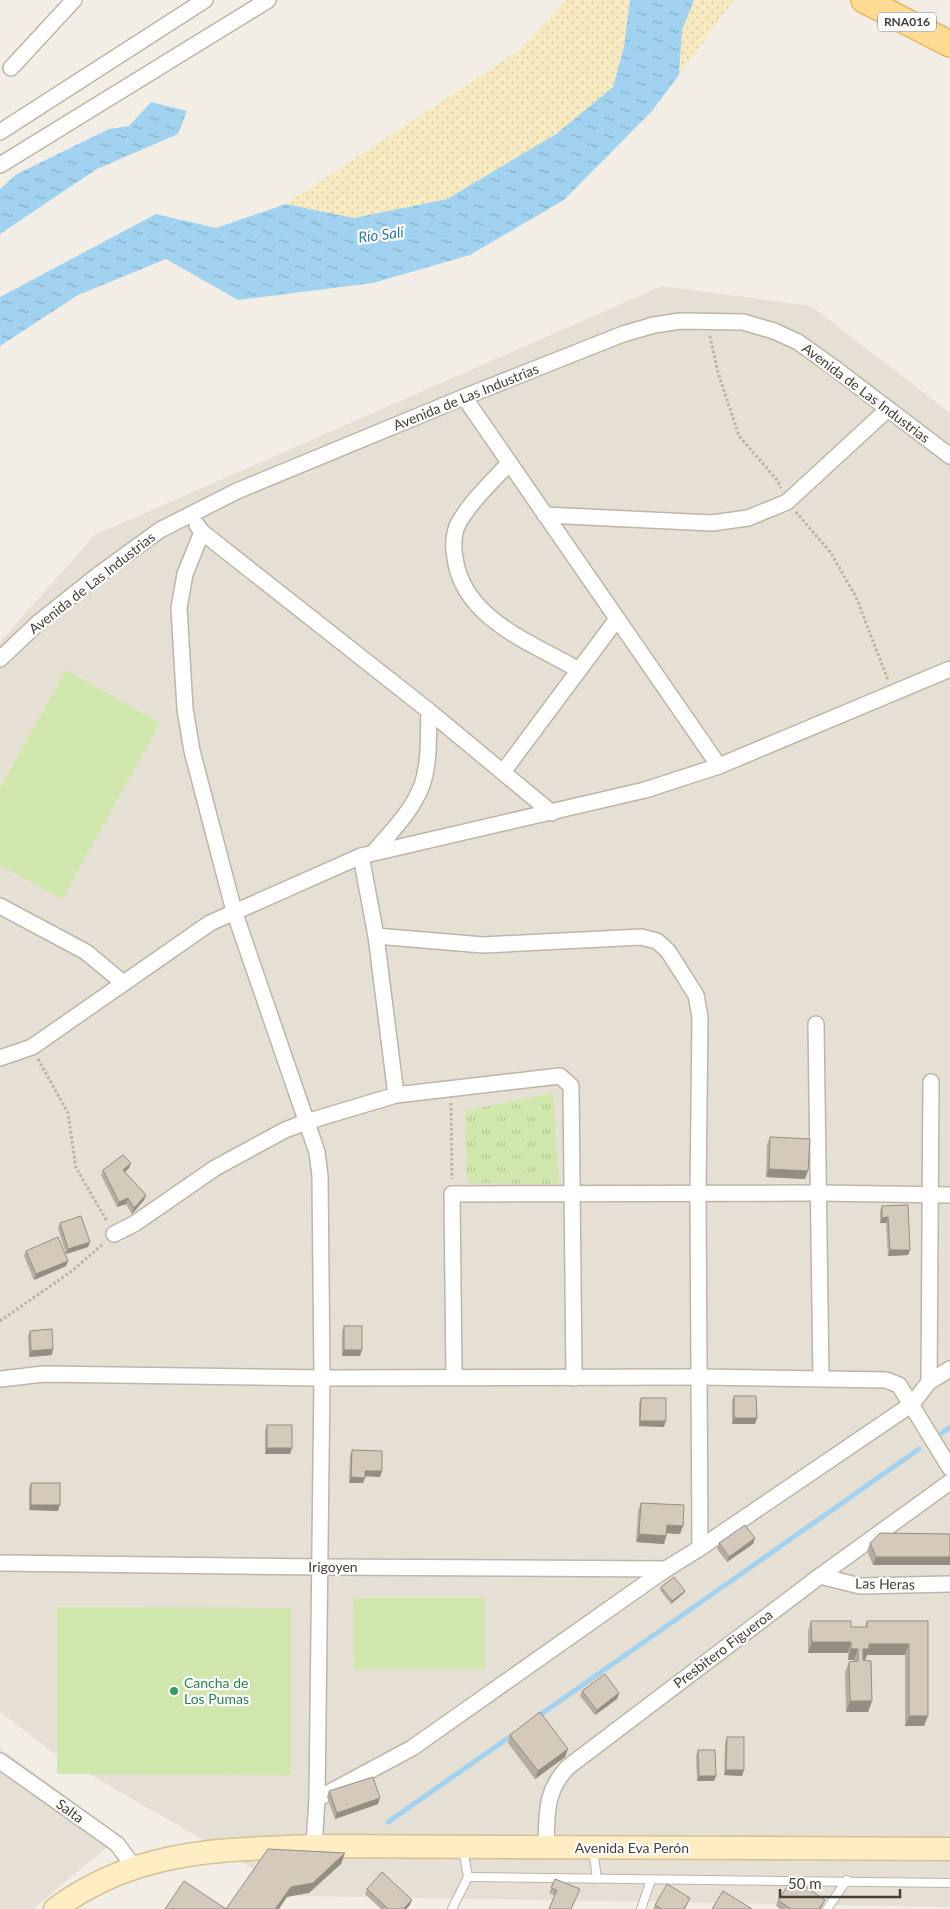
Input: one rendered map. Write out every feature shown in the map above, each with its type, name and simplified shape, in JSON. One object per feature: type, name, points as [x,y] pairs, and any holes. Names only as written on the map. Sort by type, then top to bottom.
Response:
[{"type":"main road","name":"RNA016","points":[[864,0],[950,44]]},
{"type":"main road","name":"Avenida Eva Perón","points":[[55,1909],[101,1881],[134,1867],[177,1855],[237,1850],[314,1846],[462,1849],[950,1849]]},
{"type":"street","points":[[11,68],[74,0]]},
{"type":"street","points":[[0,132],[206,0]]},
{"type":"street","points":[[0,165],[268,0]]},
{"type":"street","name":"Avenida de Las Industrias","points":[[0,659],[39,622],[98,575],[160,530],[238,491],[464,397],[646,327],[680,320],[743,322],[774,331],[798,342],[950,456]]},
{"type":"street","points":[[464,397],[719,766]]},
{"type":"street","points":[[545,515],[712,523],[748,518],[787,502],[888,409]]},
{"type":"street","points":[[509,463],[458,525],[453,544],[457,573],[478,607],[499,625],[579,670]]},
{"type":"street","points":[[190,515],[202,532],[429,711],[552,813]]},
{"type":"street","points":[[202,532],[185,574],[179,608],[182,674],[192,751],[234,910],[317,1152],[320,1176],[322,1378],[317,1799],[314,1846]]},
{"type":"street","points":[[503,772],[617,619]]},
{"type":"street","points":[[0,1058],[32,1047],[122,982],[210,923],[234,910],[368,854],[646,790],[719,766],[950,669]]},
{"type":"street","points":[[396,1095],[376,936],[368,854],[412,805],[422,785],[428,749],[429,711]]},
{"type":"street","points":[[0,906],[86,952],[122,982]]},
{"type":"street","points":[[376,936],[483,945],[641,937],[657,941],[668,950],[696,995],[700,1017],[698,1194],[700,1548]]},
{"type":"street","points":[[816,1024],[820,1193],[821,1378]]},
{"type":"street","points":[[114,1234],[134,1224],[215,1168],[285,1130],[306,1122],[396,1095],[560,1076],[571,1086],[574,1378]]},
{"type":"street","points":[[929,1382],[931,1082]]},
{"type":"street","points":[[454,1377],[452,1194],[820,1193],[950,1195]]},
{"type":"street","points":[[317,1799],[412,1748],[666,1569],[912,1404],[929,1382],[950,1369]]},
{"type":"street","points":[[0,1379],[44,1374],[322,1378],[700,1377],[886,1380],[899,1385],[950,1468]]},
{"type":"street","name":"Presbitero Figueroa","points":[[546,1848],[550,1793],[557,1779],[568,1767],[820,1576],[950,1482]]},
{"type":"street","name":"Irigoyen","points":[[0,1562],[320,1567],[666,1569]]},
{"type":"street","name":"Las Heras","points":[[820,1576],[860,1586],[950,1584]]},
{"type":"street","name":"Salta","points":[[0,1760],[116,1844],[134,1867]]},
{"type":"lane","points":[[592,1848],[597,1879]]},
{"type":"lane","points":[[452,1909],[468,1877],[462,1849]]},
{"type":"lane","points":[[468,1877],[950,1882]]},
{"type":"lane","points":[[641,1909],[651,1880]]},
{"type":"lane","points":[[827,1909],[847,1880]]},
{"type":"path","points":[[0,1321],[72,1271],[114,1234],[76,1168],[68,1113],[32,1047]]},
{"type":"path","points":[[451,1090],[452,1194]]},
{"type":"shaded area","points":[[662,286],[811,306],[950,413],[950,1907],[300,1896],[58,1756],[0,1712],[0,642],[95,535]]},
{"type":"shaded area","points":[[0,1748],[120,1836],[33,1909],[0,1909]]},
{"type":"green space","points":[[66,670],[160,723],[62,899],[0,865],[0,788]]},
{"type":"green space","points":[[553,1093],[559,1184],[467,1183],[465,1111]]},
{"type":"green space","points":[[353,1598],[485,1598],[485,1669],[354,1669]]},
{"type":"green space","name":"Cancha de Los Pumas","points":[[57,1607],[291,1608],[291,1775],[57,1774]]},
{"type":"sand","points":[[566,0],[630,0],[624,47],[613,87],[556,134],[447,199],[354,218],[286,204],[521,49]]},
{"type":"sand","points":[[694,0],[734,0],[679,75],[682,30]]},
{"type":"water","name":"Río Salí","points":[[630,0],[694,0],[682,30],[679,75],[652,111],[564,200],[470,255],[373,283],[238,300],[166,259],[78,295],[0,346],[0,297],[156,214],[216,228],[286,204],[354,218],[447,199],[556,134],[613,87],[624,47]]},
{"type":"water","points":[[151,102],[187,111],[178,134],[97,169],[0,234],[0,189],[17,174],[109,129],[129,126]]},
{"type":"building","points":[[770,1137],[810,1139],[808,1171],[769,1169]]},
{"type":"building","points":[[123,1155],[131,1163],[123,1170],[146,1195],[134,1208],[128,1198],[119,1202],[103,1170]]},
{"type":"building","points":[[908,1205],[910,1250],[890,1250],[888,1217],[882,1218],[882,1206]]},
{"type":"building","points":[[81,1216],[90,1242],[68,1249],[60,1223]]},
{"type":"building","points":[[58,1237],[68,1261],[36,1274],[26,1251]]},
{"type":"building","points":[[344,1326],[362,1326],[362,1350],[344,1350]]},
{"type":"building","points":[[52,1329],[53,1349],[31,1351],[30,1331]]},
{"type":"building","points":[[734,1396],[756,1396],[757,1418],[734,1418]]},
{"type":"building","points":[[641,1398],[666,1398],[666,1421],[640,1421]]},
{"type":"building","points":[[267,1425],[292,1425],[292,1448],[267,1448]]},
{"type":"building","points":[[352,1450],[382,1451],[382,1471],[365,1471],[365,1478],[351,1477]]},
{"type":"building","points":[[31,1483],[60,1483],[60,1505],[31,1505]]},
{"type":"building","points":[[641,1503],[684,1505],[683,1526],[667,1525],[666,1536],[639,1534]]},
{"type":"building","points":[[745,1525],[755,1538],[729,1557],[719,1543]]},
{"type":"building","points":[[880,1533],[950,1534],[950,1557],[876,1557],[870,1543]]},
{"type":"building","points":[[674,1577],[685,1591],[672,1601],[661,1587]]},
{"type":"building","points":[[811,1621],[851,1621],[851,1627],[867,1627],[867,1621],[928,1621],[928,1716],[909,1716],[909,1644],[869,1644],[869,1649],[863,1649],[863,1660],[871,1661],[872,1701],[850,1701],[849,1662],[858,1661],[858,1649],[851,1649],[851,1642],[812,1642]]},
{"type":"building","points":[[605,1674],[619,1693],[597,1710],[582,1691]]},
{"type":"building","points":[[540,1712],[568,1749],[538,1771],[510,1735]]},
{"type":"building","points":[[727,1737],[744,1737],[744,1770],[726,1770]]},
{"type":"building","points":[[698,1750],[715,1750],[716,1776],[699,1776]]},
{"type":"building","points":[[373,1777],[380,1798],[337,1813],[329,1791]]},
{"type":"building","points":[[268,1849],[345,1853],[313,1883],[291,1887],[275,1909],[226,1909]]},
{"type":"building","points":[[382,1872],[412,1900],[403,1909],[388,1909],[367,1889]]},
{"type":"building","points":[[793,1878],[825,1900],[819,1909],[791,1909],[778,1900]]},
{"type":"building","points":[[555,1879],[580,1889],[571,1909],[549,1909],[557,1890],[551,1888]]},
{"type":"building","points":[[184,1881],[226,1909],[165,1909]]},
{"type":"building","points":[[667,1884],[690,1898],[684,1909],[662,1909],[655,1905]]},
{"type":"building","points":[[723,1891],[752,1909],[712,1909]]},
{"type":"waterway","points":[[942,1433],[950,1427]]},
{"type":"waterway","points":[[537,1717],[919,1449]]},
{"type":"waterway","points":[[388,1822],[514,1734]]},
{"type":"place","name":"Cancha de Los Pumas","points":[[174,1691]]}]
